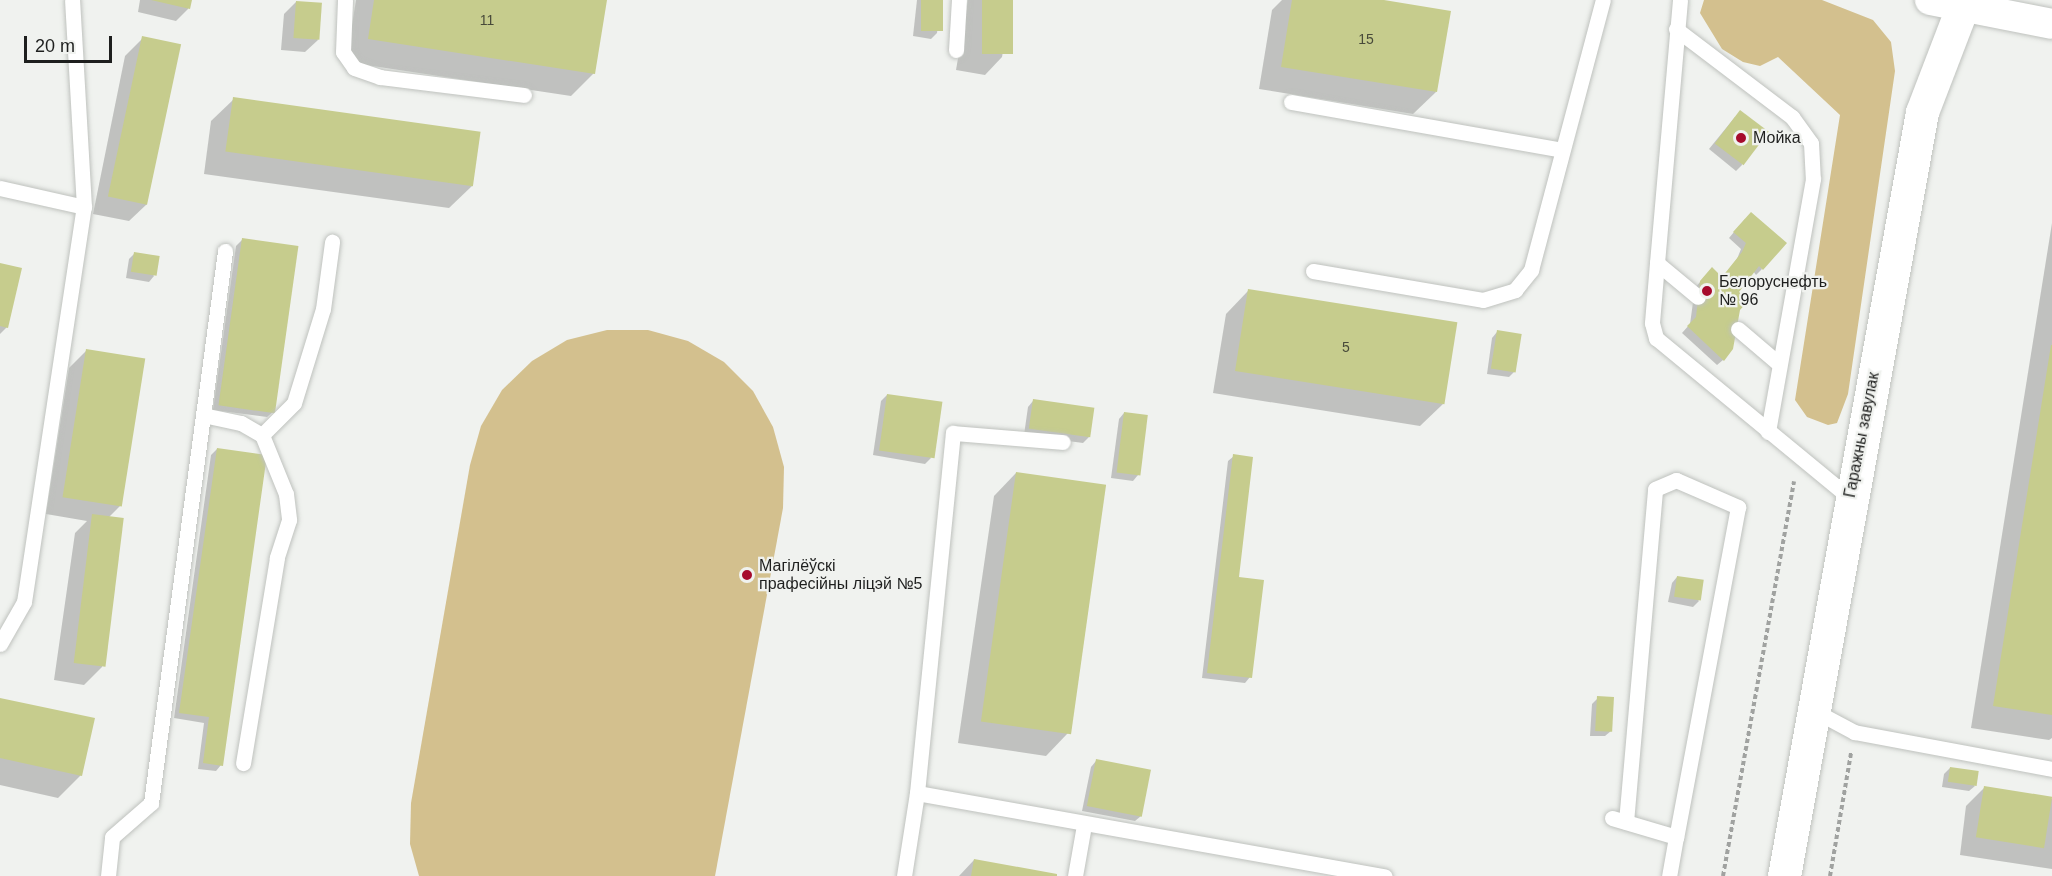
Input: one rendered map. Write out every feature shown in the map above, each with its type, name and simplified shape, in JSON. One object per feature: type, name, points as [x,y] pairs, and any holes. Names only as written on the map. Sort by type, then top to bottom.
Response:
[{"type":"street","points":[[1930,0],[1964,4],[2052,24]]},
{"type":"street","name":"Гаражны завулак","points":[[1784,876],[1850,498],[1922,112],[1964,4]]},
{"type":"lane","points":[[0,644],[24,602],[84,207],[72,0]]},
{"type":"lane","points":[[345,0],[343,52],[354,68],[380,77],[524,95]]},
{"type":"lane","points":[[956,50],[959,0]]},
{"type":"lane","points":[[1313,271],[1483,300],[1515,290],[1531,270],[1603,0]]},
{"type":"lane","points":[[1680,0],[1652,323],[1656,338],[1850,498]]},
{"type":"lane","points":[[1676,29],[1792,117],[1811,143],[1813,179],[1768,432]]},
{"type":"lane","points":[[1291,102],[1562,150]]},
{"type":"lane","points":[[0,188],[84,207]]},
{"type":"lane","points":[[262,435],[294,403],[323,309],[332,242]]},
{"type":"lane","points":[[108,876],[112,837],[151,803],[225,251]]},
{"type":"lane","points":[[1657,263],[1698,297]]},
{"type":"lane","points":[[1738,329],[1779,364]]},
{"type":"lane","points":[[203,415],[241,423],[262,435],[286,494],[289,519],[277,558],[243,763]]},
{"type":"lane","points":[[904,876],[917,793],[953,433],[1063,442]]},
{"type":"lane","points":[[1669,876],[1738,507],[1676,480],[1655,489],[1619,820],[1676,837]]},
{"type":"lane","points":[[1813,710],[1854,732],[2052,769]]},
{"type":"lane","points":[[917,793],[1084,825],[1385,876]]},
{"type":"lane","points":[[1075,876],[1084,825]]},
{"type":"path","points":[[1723,876],[1799,456]]},
{"type":"path","points":[[1830,876],[1854,732]]},
{"type":"shaded area","points":[[1704,0],[1822,0],[1873,20],[1891,42],[1895,71],[1848,394],[1837,423],[1828,425],[1807,417],[1795,400],[1840,115],[1778,57],[1760,66],[1743,62],[1722,49],[1700,13]]},
{"type":"shaded area","points":[[607,330],[648,330],[688,341],[724,362],[753,391],[773,427],[784,467],[783,508],[715,876],[419,876],[410,844],[411,803],[470,465],[481,426],[502,390],[532,361],[567,340]]},
{"type":"building","points":[[151,0],[192,0],[190,9]]},
{"type":"building","points":[[374,0],[607,0],[595,74],[368,39]]},
{"type":"building","points":[[921,0],[943,0],[943,31],[921,31]]},
{"type":"building","points":[[982,0],[1013,0],[1013,54],[982,54]]},
{"type":"building","points":[[1292,0],[1384,0],[1451,11],[1437,92],[1281,67]]},
{"type":"building","points":[[296,1],[322,3],[319,40],[293,38]]},
{"type":"building","points":[[142,36],[181,44],[147,205],[108,196]]},
{"type":"building","points":[[233,97],[481,132],[473,186],[225,151]]},
{"type":"building","name":"Мойка","points":[[1740,110],[1769,132],[1743,165],[1715,144]]},
{"type":"building","points":[[1751,212],[1787,243],[1763,270],[1759,266],[1739,292],[1749,300],[1740,310],[1733,349],[1724,361],[1687,326],[1696,317],[1700,281],[1712,267],[1722,277],[1742,252],[1746,243],[1733,232]]},
{"type":"building","points":[[242,238],[298,246],[275,413],[218,405]]},
{"type":"building","points":[[134,252],[160,256],[157,276],[131,272]]},
{"type":"building","points":[[0,263],[22,268],[8,328],[0,326]]},
{"type":"building","points":[[1248,289],[1457,322],[1444,404],[1235,371]]},
{"type":"building","points":[[1497,330],[1522,334],[1516,372],[1491,369]]},
{"type":"building","points":[[2052,345],[2052,715],[1993,706]]},
{"type":"building","points":[[86,349],[145,358],[122,507],[63,497]]},
{"type":"building","points":[[887,394],[942,402],[935,458],[879,450]]},
{"type":"building","points":[[1033,399],[1094,408],[1090,437],[1029,429]]},
{"type":"building","points":[[1124,412],[1148,415],[1140,475],[1117,473]]},
{"type":"building","points":[[217,448],[267,455],[223,766],[203,763],[209,717],[179,713]]},
{"type":"building","points":[[1233,454],[1253,457],[1239,577],[1264,580],[1252,678],[1207,673]]},
{"type":"building","points":[[1016,472],[1106,485],[1071,734],[981,722]]},
{"type":"building","points":[[92,514],[124,518],[105,667],[74,663]]},
{"type":"building","points":[[1677,576],[1704,580],[1701,601],[1674,597]]},
{"type":"building","points":[[1597,696],[1614,697],[1612,732],[1595,731]]},
{"type":"building","points":[[0,698],[95,718],[82,776],[0,758]]},
{"type":"building","points":[[1096,759],[1151,770],[1142,817],[1087,806]]},
{"type":"building","points":[[1950,767],[1979,771],[1977,786],[1948,782]]},
{"type":"building","points":[[1984,786],[2052,797],[2044,848],[1976,837]]},
{"type":"building","points":[[974,859],[1057,874],[1057,876],[971,876]]},
{"type":"place","name":"Мойка","points":[[1741,138]]},
{"type":"place","name":"Белоруснефть № 96","points":[[1707,291]]},
{"type":"place","name":"Магілёўскі прафесійны ліцэй №5","points":[[747,575]]}]
